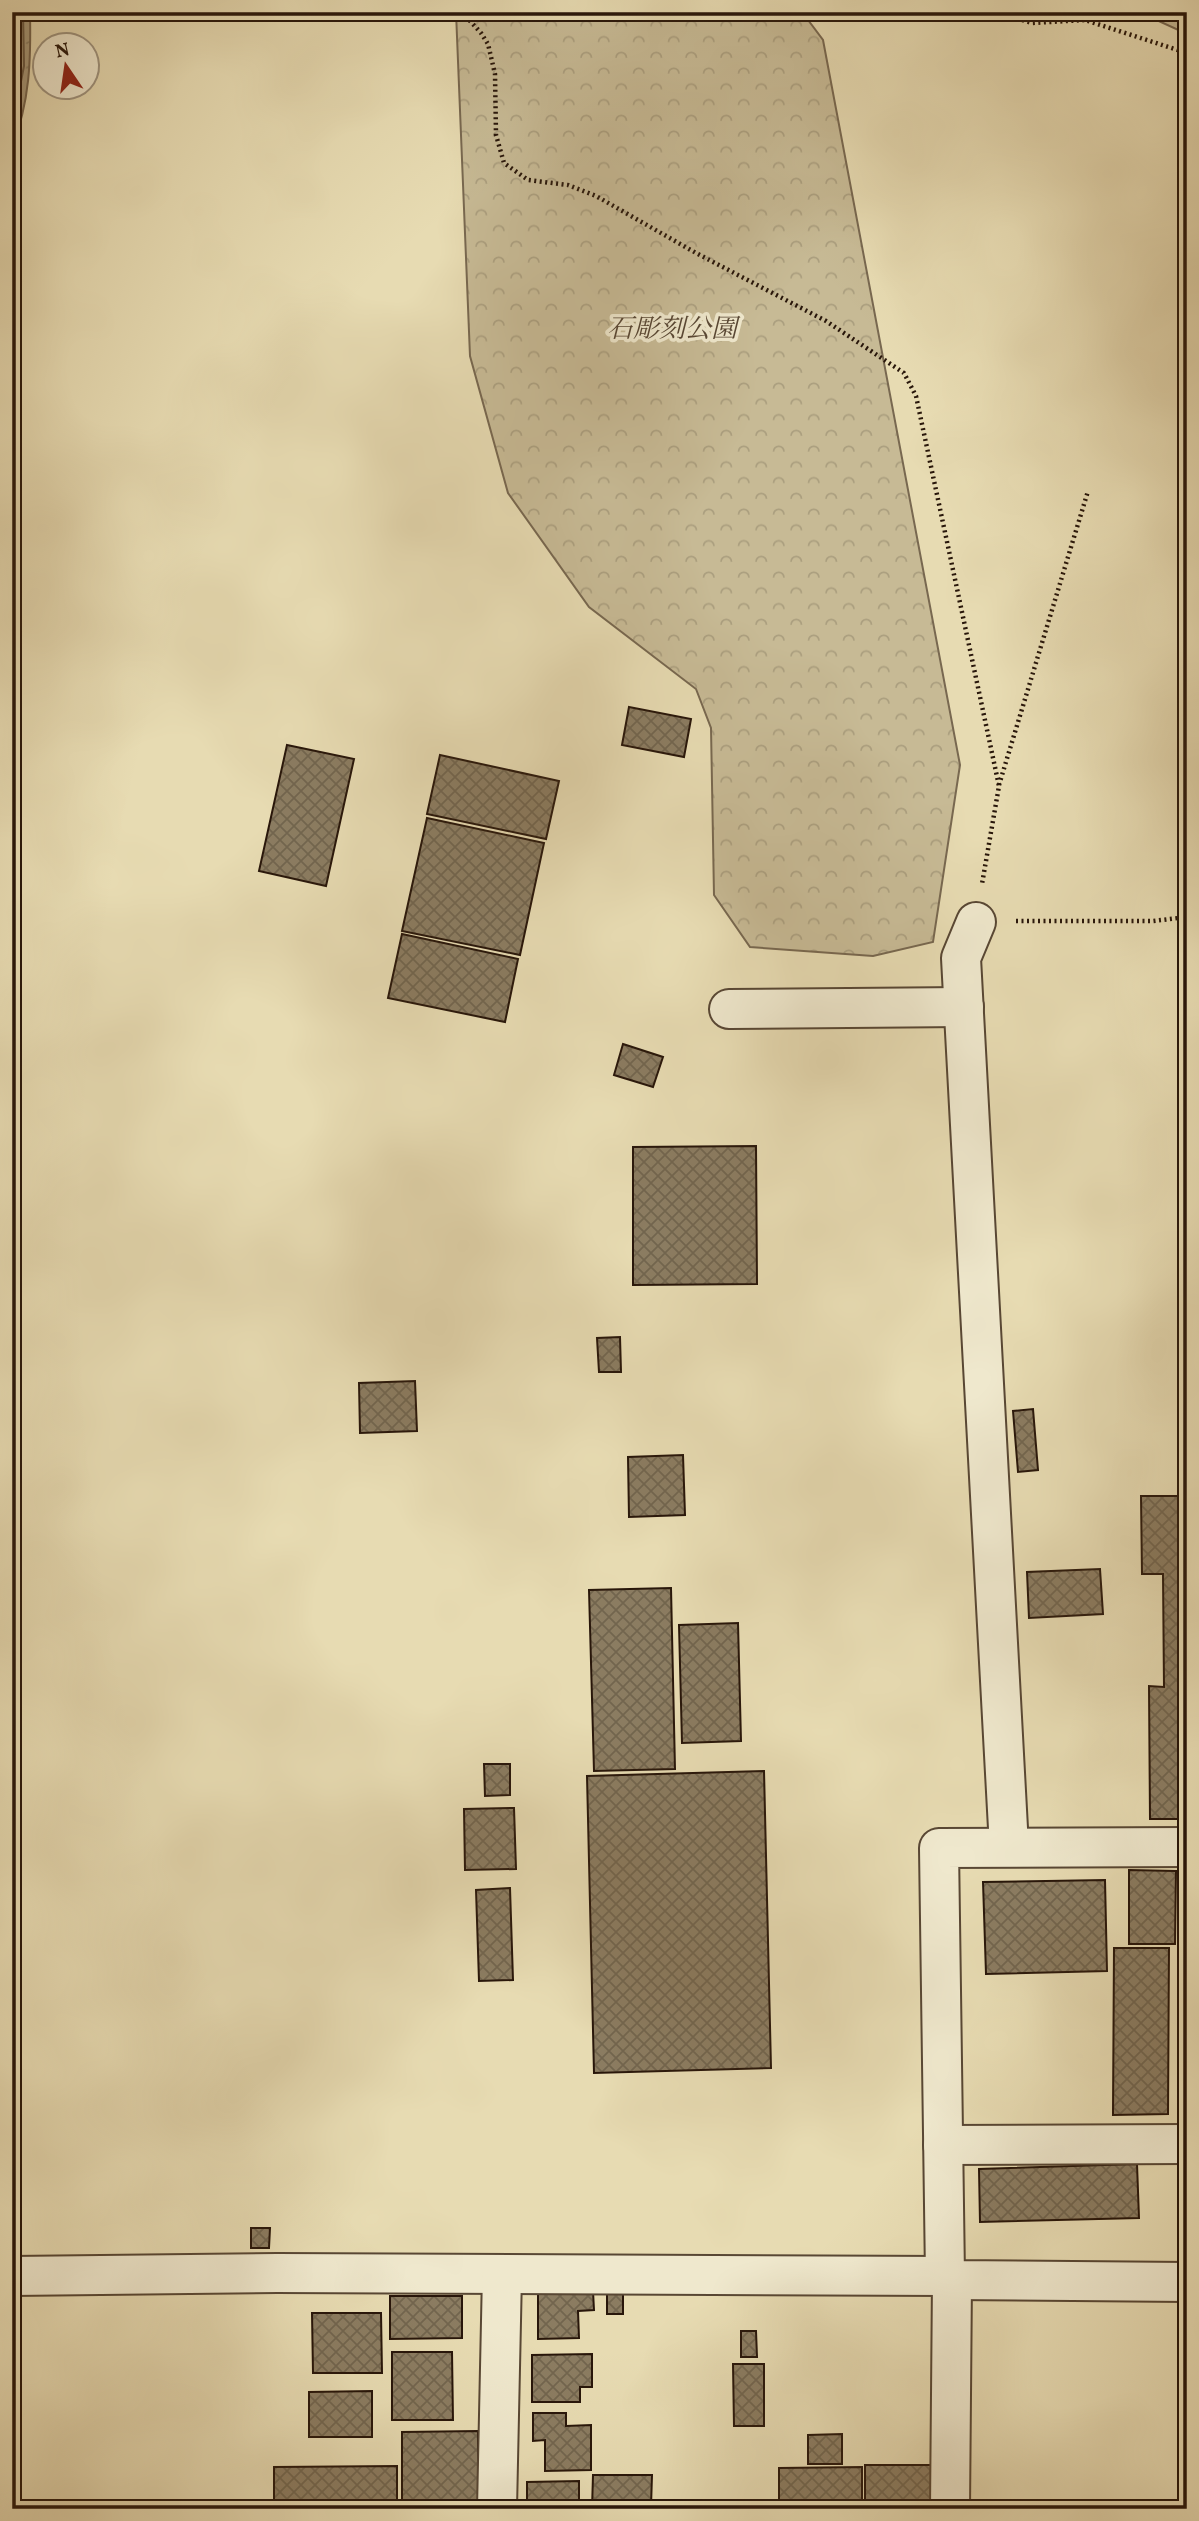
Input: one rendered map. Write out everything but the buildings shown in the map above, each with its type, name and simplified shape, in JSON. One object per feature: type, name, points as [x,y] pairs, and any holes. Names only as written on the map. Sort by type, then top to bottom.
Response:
[{"type":"street","points":[[976,922],[961,958],[1009,1847]]},
{"type":"street","points":[[729,1009],[964,1007]]},
{"type":"street","points":[[950,2509],[939,1847],[1187,1847]]},
{"type":"street","points":[[943,2145],[1187,2144]]},
{"type":"street","points":[[497,2509],[502,2274]]},
{"type":"street","points":[[12,2276],[502,2274],[1187,2282]]},
{"type":"path","points":[[462,12],[488,44],[495,74],[496,135],[504,163],[528,180],[568,186],[596,196],[696,253],[826,321],[883,357],[910,381],[916,396],[999,786]]},
{"type":"path","points":[[996,12],[1032,23],[1085,20],[1187,53]]},
{"type":"path","points":[[1088,491],[999,786],[976,922],[1153,921],[1187,917]]},
{"type":"green space","name":"石彫刻公園","points":[[456,12],[802,12],[823,40],[960,765],[933,942],[873,956],[750,947],[714,895],[711,728],[696,689],[589,607],[508,493],[470,356]]},
{"type":"green space","points":[[1139,12],[1187,12],[1187,34]]},
{"type":"water","points":[[12,12],[30,12],[30,29],[26,97],[12,146]]}]
